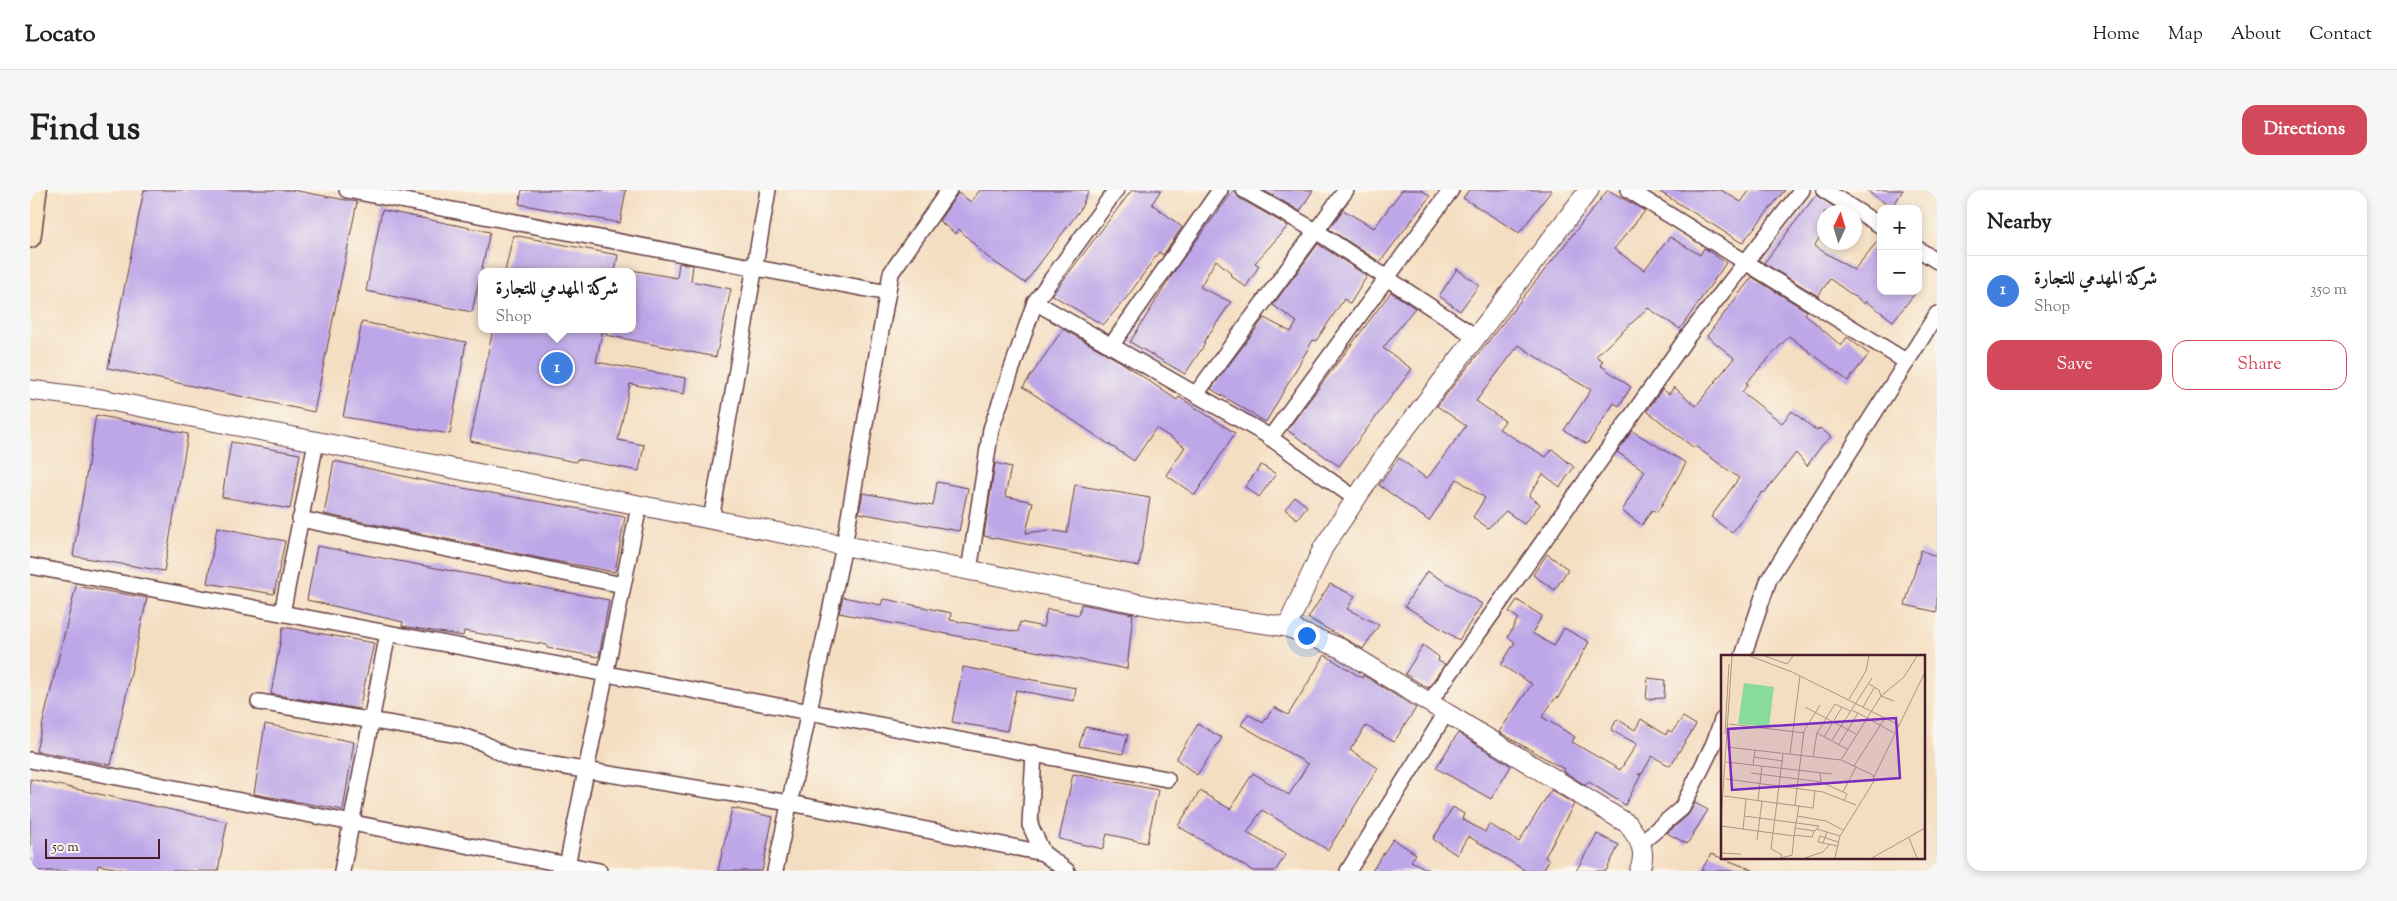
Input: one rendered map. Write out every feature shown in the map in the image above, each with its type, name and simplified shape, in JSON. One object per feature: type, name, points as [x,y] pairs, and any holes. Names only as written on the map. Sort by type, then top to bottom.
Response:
[{"type":"main road","points":[[30,237],[36,190]]},
{"type":"street","points":[[347,190],[888,294]]},
{"type":"street","points":[[711,520],[768,190]]},
{"type":"street","points":[[775,871],[844,546],[891,273],[949,190]]},
{"type":"street","points":[[969,570],[991,429],[1035,302],[1116,190]]},
{"type":"street","points":[[1111,346],[1220,190]]},
{"type":"street","points":[[1244,190],[1316,231],[1476,337]]},
{"type":"street","points":[[1196,394],[1346,190]]},
{"type":"street","points":[[1270,438],[1452,190]]},
{"type":"street","points":[[1287,628],[1324,548],[1386,454],[1588,190]]},
{"type":"street","points":[[1629,190],[1907,362]]},
{"type":"street","points":[[1429,703],[1688,336],[1802,190]]},
{"type":"street","points":[[1824,190],[1877,223]]},
{"type":"street","points":[[1920,250],[1937,261]]},
{"type":"street","points":[[1035,302],[1270,438],[1356,499]]},
{"type":"street","points":[[1743,655],[1769,579],[1937,314]]},
{"type":"street","points":[[30,390],[101,400],[1176,611],[1287,628],[1340,648],[1628,824],[1642,842],[1642,865],[1639,871]]},
{"type":"street","points":[[282,613],[316,442]]},
{"type":"street","points":[[567,868],[639,506]]},
{"type":"street","points":[[300,519],[623,585]]},
{"type":"street","points":[[30,566],[1167,778]]},
{"type":"street","points":[[342,871],[388,633]]},
{"type":"street","points":[[259,702],[459,735],[483,743],[510,758],[790,803],[1043,853],[1067,871]]},
{"type":"street","points":[[1348,871],[1446,713]]},
{"type":"street","points":[[1642,842],[1682,808],[1714,743],[1721,723]]},
{"type":"street","points":[[1034,753],[1030,825],[1043,853]]},
{"type":"street","points":[[30,760],[567,868],[599,871]]},
{"type":"building","points":[[144,190],[292,190],[357,202],[314,412],[108,368]]},
{"type":"building","points":[[522,190],[626,190],[620,223],[519,204]]},
{"type":"building","points":[[980,190],[1089,190],[1080,210],[1025,283],[986,256],[959,229],[956,234],[939,221],[958,193],[971,202]]},
{"type":"building","points":[[1132,190],[1161,190],[1152,204],[1182,227],[1163,255],[1159,252],[1128,296],[1103,325],[1052,295]]},
{"type":"building","points":[[1234,190],[1239,198],[1288,226],[1255,263],[1259,266],[1246,287],[1231,276],[1230,272],[1216,260],[1200,287],[1231,302],[1203,343],[1205,344],[1185,374],[1130,342],[1179,264]]},
{"type":"building","points":[[1263,190],[1313,190],[1300,211]]},
{"type":"building","points":[[1402,190],[1421,190],[1430,196],[1380,262],[1329,229],[1343,210],[1374,228]]},
{"type":"building","points":[[1469,190],[1552,190],[1519,233],[1463,198]]},
{"type":"building","points":[[1608,190],[1645,211],[1614,249],[1644,270],[1670,237],[1700,255],[1704,248],[1726,263],[1680,329],[1648,308],[1596,356],[1603,361],[1600,365],[1631,387],[1619,406],[1614,403],[1587,444],[1564,430],[1591,390],[1548,365],[1519,345],[1476,401],[1505,421],[1499,429],[1546,457],[1552,449],[1574,467],[1560,487],[1543,474],[1529,496],[1540,504],[1524,524],[1506,511],[1488,528],[1473,517],[1485,498],[1457,479],[1429,521],[1379,485],[1399,458],[1426,478],[1429,476],[1466,426],[1437,406]]},
{"type":"building","points":[[1657,190],[1721,190],[1741,202],[1750,190],[1785,190],[1742,243]]},
{"type":"building","points":[[1866,190],[1903,190],[1894,205],[1888,205]]},
{"type":"building","points":[[1816,195],[1831,205],[1817,205],[1817,242],[1814,246],[1817,250],[1821,250],[1854,270],[1877,242],[1877,295],[1914,295],[1893,321],[1866,301],[1865,304],[1830,279],[1818,296],[1764,263]]},
{"type":"building","points":[[382,210],[490,232],[482,268],[478,268],[478,285],[472,312],[366,291]]},
{"type":"building","points":[[513,235],[618,255],[616,268],[506,268]]},
{"type":"building","points":[[1318,244],[1367,276],[1350,304],[1344,299],[1316,341],[1313,340],[1266,422],[1211,389],[1264,318],[1291,332],[1297,322],[1273,305]]},
{"type":"building","points":[[679,263],[693,265],[691,281],[731,289],[716,357],[606,335],[606,333],[636,333],[636,271],[677,278]]},
{"type":"building","points":[[1457,269],[1479,285],[1460,311],[1439,296]]},
{"type":"building","points":[[1752,277],[1807,311],[1805,314],[1841,346],[1847,337],[1869,354],[1848,381],[1789,336],[1746,383],[1748,384],[1742,392],[1782,423],[1792,411],[1817,431],[1820,428],[1831,437],[1822,445],[1807,466],[1796,453],[1764,493],[1762,492],[1732,533],[1711,517],[1739,478],[1695,446],[1694,448],[1647,411],[1662,389],[1669,394],[1674,387],[1696,406],[1734,358],[1707,336]]},
{"type":"building","points":[[1391,292],[1415,308],[1383,348],[1412,369],[1339,466],[1287,430]]},
{"type":"building","points":[[362,322],[466,342],[450,434],[343,417]]},
{"type":"building","points":[[1063,329],[1121,362],[1177,400],[1179,397],[1235,433],[1195,495],[1166,475],[1185,447],[1156,428],[1134,461],[1023,387]]},
{"type":"building","points":[[492,333],[602,333],[596,362],[686,378],[684,394],[630,384],[618,440],[644,445],[639,471],[577,459],[576,462],[470,441]]},
{"type":"building","points":[[96,415],[188,434],[164,571],[73,556]]},
{"type":"building","points":[[1632,431],[1686,463],[1657,512],[1652,510],[1642,525],[1622,511],[1645,471],[1617,452]]},
{"type":"building","points":[[231,442],[300,454],[290,509],[222,497]]},
{"type":"building","points":[[334,461],[435,483],[625,517],[615,572],[324,514]]},
{"type":"building","points":[[995,463],[1011,467],[1005,496],[1033,502],[1026,533],[1049,530],[1067,533],[1075,485],[1150,498],[1139,566],[984,536]]},
{"type":"building","points":[[1261,465],[1276,474],[1259,497],[1245,487]]},
{"type":"building","points":[[937,482],[968,488],[959,531],[859,513],[863,493],[933,506]]},
{"type":"building","points":[[1295,497],[1307,506],[1297,519],[1285,509]]},
{"type":"building","points":[[217,527],[285,541],[274,594],[207,583]]},
{"type":"building","points":[[317,546],[609,600],[599,657],[547,648],[547,645],[464,631],[463,636],[402,626],[403,622],[307,600]]},
{"type":"building","points":[[1921,550],[1937,557],[1937,612],[1905,605]]},
{"type":"building","points":[[1547,554],[1568,569],[1555,590],[1533,575]]},
{"type":"building","points":[[1427,571],[1482,604],[1459,640],[1405,606]]},
{"type":"building","points":[[1330,584],[1355,596],[1347,609],[1379,625],[1363,649],[1308,618]]},
{"type":"building","points":[[76,586],[147,598],[111,765],[36,751]]},
{"type":"building","points":[[843,597],[881,605],[883,599],[890,600],[951,613],[950,620],[1018,632],[1020,622],[1043,627],[1047,609],[1079,615],[1081,604],[1133,614],[1127,669],[839,613]]},
{"type":"building","points":[[1517,600],[1542,616],[1532,633],[1554,646],[1564,628],[1589,642],[1558,698],[1556,697],[1542,717],[1575,737],[1572,742],[1620,770],[1637,744],[1611,730],[1617,719],[1635,730],[1641,719],[1666,735],[1668,730],[1672,732],[1683,717],[1696,725],[1670,766],[1652,756],[1642,774],[1638,774],[1641,775],[1625,805],[1589,782],[1585,785],[1563,771],[1564,769],[1499,732],[1532,684],[1501,665],[1515,642],[1508,637],[1518,618],[1509,612]]},
{"type":"building","points":[[283,627],[374,643],[359,709],[271,694]]},
{"type":"building","points":[[1423,645],[1439,657],[1438,661],[1445,664],[1428,688],[1405,674]]},
{"type":"building","points":[[1325,655],[1362,678],[1363,675],[1416,708],[1394,742],[1366,726],[1350,750],[1378,768],[1328,850],[1262,810],[1247,833],[1286,855],[1275,871],[1253,871],[1178,826],[1200,791],[1230,809],[1253,773],[1289,795],[1308,764],[1241,725],[1248,714],[1263,723],[1274,707],[1288,715]]},
{"type":"building","points":[[963,667],[1076,688],[1074,701],[1016,690],[1007,731],[952,722]]},
{"type":"building","points":[[1648,678],[1665,680],[1664,698],[1646,699]]},
{"type":"building","points":[[265,724],[354,742],[343,810],[254,794]]},
{"type":"building","points":[[1198,724],[1222,738],[1197,775],[1176,759]]},
{"type":"building","points":[[1085,727],[1128,735],[1123,754],[1079,746]]},
{"type":"building","points":[[1458,733],[1511,766],[1491,799],[1436,768]]},
{"type":"building","points":[[1073,774],[1158,790],[1147,843],[1107,834],[1103,849],[1059,839]]},
{"type":"building","points":[[30,779],[227,822],[218,871],[131,871],[98,865],[97,871],[30,871]]},
{"type":"building","points":[[1551,790],[1574,804],[1545,857],[1549,860],[1543,871],[1526,871],[1468,836],[1457,855],[1433,839],[1453,807],[1464,814],[1462,819],[1485,832],[1489,824],[1519,842]]},
{"type":"building","points":[[1695,803],[1708,810],[1687,844],[1667,833],[1688,815]]},
{"type":"building","points":[[732,808],[773,817],[762,871],[718,871]]},
{"type":"building","points":[[1597,834],[1619,845],[1606,871],[1576,871]]},
{"type":"building","points":[[1393,839],[1416,854],[1411,861],[1430,871],[1372,871]]},
{"type":"building","points":[[1711,854],[1753,870],[1753,871],[1701,871]]},
{"type":"place","name":"شركة المهدمي للتجارة","points":[[557,368]]}]
